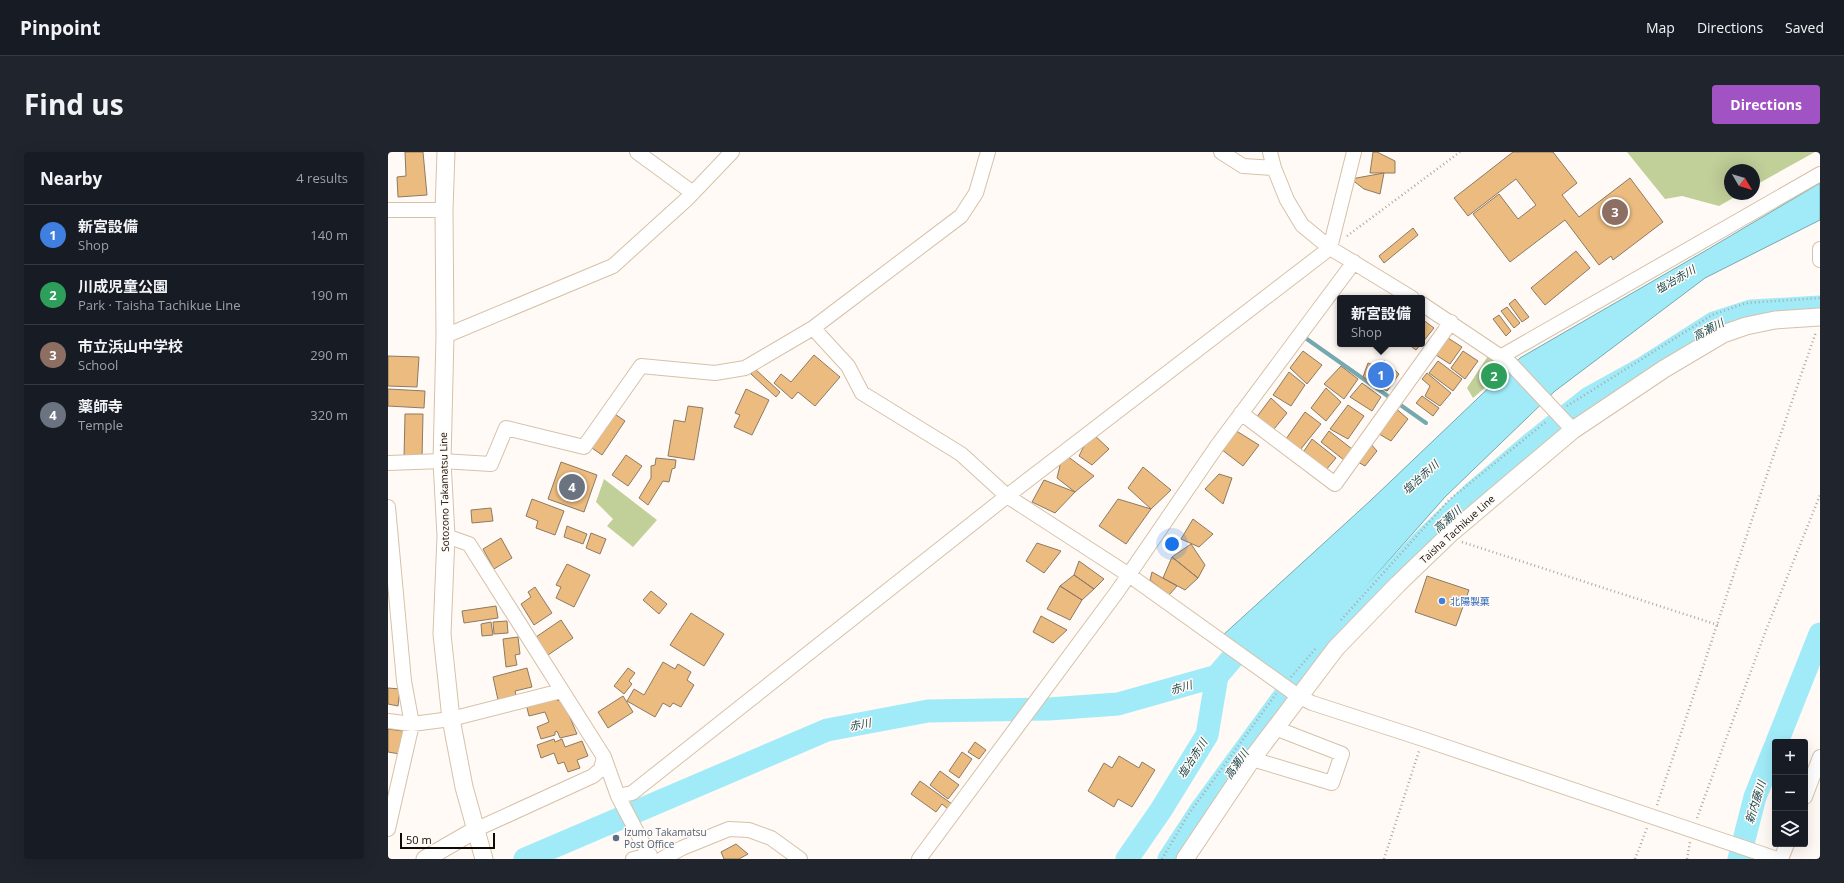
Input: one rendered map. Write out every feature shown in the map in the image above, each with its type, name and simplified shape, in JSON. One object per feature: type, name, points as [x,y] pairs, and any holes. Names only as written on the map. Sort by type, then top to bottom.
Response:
[{"type":"main road","name":"Sotozono Takamatsu Line","points":[[446,152],[444,210],[445,336],[442,461],[446,536],[442,634],[450,718],[464,787],[477,829]]},
{"type":"main road","name":"Taisha Tachikue Line","points":[[1185,859],[1252,759],[1298,696],[1336,648],[1398,584],[1451,533],[1573,430],[1664,369],[1723,334],[1746,326],[1776,320],[1819,322]]},
{"type":"main road","points":[[425,859],[477,829],[482,853]]},
{"type":"street","points":[[637,152],[693,193]]},
{"type":"street","points":[[445,336],[613,266],[693,193],[732,152]]},
{"type":"street","points":[[388,463],[442,461],[491,464],[506,428],[584,447],[642,366],[715,373],[746,368],[813,328],[961,216],[976,192],[988,152]]},
{"type":"street","points":[[1221,152],[1243,166],[1274,168]]},
{"type":"street","points":[[1270,152],[1274,168],[1287,200],[1302,225],[1330,248],[1407,295]]},
{"type":"street","points":[[618,796],[632,793],[1007,496],[1330,248],[1354,152]]},
{"type":"street","points":[[1506,360],[1820,174]]},
{"type":"street","points":[[388,210],[444,210]]},
{"type":"street","points":[[1820,249],[1820,260]]},
{"type":"street","points":[[919,859],[1129,575],[1241,413],[1354,262]]},
{"type":"street","points":[[1425,306],[1506,360],[1554,408],[1573,430]]},
{"type":"street","points":[[1241,413],[1335,484],[1451,322]]},
{"type":"street","points":[[813,328],[848,366],[862,393],[961,454],[1007,496],[1129,575],[1298,696],[1312,703],[1776,858],[1785,847]]},
{"type":"street","points":[[388,507],[404,681],[412,724],[388,829]]},
{"type":"street","points":[[446,536],[469,544],[604,757],[618,796],[654,858]]},
{"type":"street","points":[[388,721],[412,724],[450,718],[561,690]]},
{"type":"street","points":[[1252,759],[1332,783],[1342,754],[1275,728]]},
{"type":"street","points":[[477,829],[594,776],[601,769],[604,757]]},
{"type":"street","points":[[1808,788],[1820,757]]},
{"type":"street","points":[[634,859],[654,858],[729,829],[749,830],[770,838],[800,859]]},
{"type":"path","points":[[1330,248],[1460,152]]},
{"type":"path","points":[[1635,859],[1652,817],[1718,625],[1777,443],[1819,322]]},
{"type":"path","points":[[1687,859],[1698,833],[1766,630],[1820,495]]},
{"type":"path","points":[[1451,533],[1462,542],[1718,625]]},
{"type":"path","points":[[1384,859],[1423,739]]},
{"type":"green space","points":[[1627,152],[1815,152],[1760,183],[1760,164],[1724,164],[1724,200],[1730,200],[1719,206],[1682,196],[1665,199]]},
{"type":"green space","points":[[1492,350],[1509,367],[1473,398],[1467,388]]},
{"type":"green space","points":[[604,479],[657,520],[633,547],[607,526],[613,519],[596,502]]},
{"type":"water","points":[[1820,183],[1820,220],[1705,278],[1555,391],[1445,497],[1283,680],[1222,636],[1370,501],[1520,358]]},
{"type":"building","points":[[405,152],[423,152],[427,195],[398,197],[397,177],[406,176]]},
{"type":"building","points":[[1373,152],[1377,152],[1395,161],[1395,173],[1370,173]]},
{"type":"building","points":[[1513,152],[1553,152],[1577,183],[1562,195],[1579,217],[1630,178],[1663,222],[1613,260],[1611,256],[1599,265],[1565,220],[1510,262],[1473,214],[1499,194],[1518,219],[1536,205],[1516,179],[1468,216],[1454,198]]},
{"type":"building","points":[[1384,173],[1380,194],[1364,189],[1351,179]]},
{"type":"building","points":[[1413,228],[1418,235],[1384,263],[1379,256]]},
{"type":"building","points":[[1576,251],[1590,268],[1545,305],[1531,288]]},
{"type":"building","points":[[1515,299],[1529,317],[1522,322],[1509,304]]},
{"type":"building","points":[[1507,307],[1520,323],[1514,328],[1501,311]]},
{"type":"building","points":[[1499,315],[1511,331],[1506,336],[1493,319]]},
{"type":"building","points":[[1425,321],[1434,328],[1425,339]]},
{"type":"building","points":[[1448,338],[1462,347],[1450,364],[1436,355]]},
{"type":"building","points":[[1303,351],[1322,365],[1307,384],[1290,368]]},
{"type":"building","points":[[1463,351],[1478,361],[1465,379],[1451,368]]},
{"type":"building","points":[[814,355],[840,377],[815,406],[798,392],[792,399],[774,383],[781,374],[791,382]]},
{"type":"building","points":[[388,356],[419,357],[417,387],[388,386]]},
{"type":"building","points":[[1384,360],[1399,374],[1387,391],[1363,377],[1368,363],[1378,367]]},
{"type":"building","points":[[1438,361],[1462,379],[1453,391],[1429,373]]},
{"type":"building","points":[[1341,366],[1358,379],[1344,399],[1324,384]]},
{"type":"building","points":[[755,369],[780,392],[776,397],[751,374]]},
{"type":"building","points":[[1289,372],[1305,385],[1291,406],[1273,395]]},
{"type":"building","points":[[1427,373],[1451,393],[1440,406],[1425,396],[1430,386],[1422,379]]},
{"type":"building","points":[[1362,383],[1381,397],[1372,411],[1350,397]]},
{"type":"building","points":[[1326,388],[1341,402],[1326,421],[1311,408]]},
{"type":"building","points":[[388,389],[425,391],[424,408],[388,406]]},
{"type":"building","points":[[746,389],[769,400],[752,435],[734,427],[740,415],[735,413]]},
{"type":"building","points":[[1422,396],[1439,408],[1433,416],[1416,403]]},
{"type":"building","points":[[1271,398],[1287,413],[1274,429],[1256,418]]},
{"type":"building","points":[[1348,405],[1364,416],[1348,439],[1330,429]]},
{"type":"building","points":[[688,406],[703,408],[694,460],[668,456],[674,420],[685,422]]},
{"type":"building","points":[[1393,406],[1408,419],[1391,441],[1374,431]]},
{"type":"building","points":[[612,412],[625,421],[602,455],[589,446]]},
{"type":"building","points":[[1305,412],[1321,424],[1300,450],[1286,439]]},
{"type":"building","points":[[405,414],[423,414],[422,458],[404,458]]},
{"type":"building","points":[[1230,427],[1259,445],[1243,466],[1217,446]]},
{"type":"building","points":[[1329,431],[1352,449],[1344,460],[1321,442]]},
{"type":"building","points":[[1091,432],[1109,449],[1092,465],[1079,456]]},
{"type":"building","points":[[1312,439],[1336,458],[1326,470],[1302,454]]},
{"type":"building","points":[[1369,442],[1377,451],[1365,466],[1356,461]]},
{"type":"building","points":[[1063,453],[1094,476],[1075,492],[1057,478]]},
{"type":"building","points":[[626,455],[642,466],[628,486],[612,475]]},
{"type":"building","points":[[656,458],[676,460],[675,468],[672,469],[669,482],[663,481],[648,505],[639,498],[651,478],[651,466],[655,465]]},
{"type":"building","points":[[561,462],[597,475],[584,512],[548,499]]},
{"type":"building","points":[[1143,467],[1171,490],[1151,509],[1128,488]]},
{"type":"building","points":[[1219,474],[1232,478],[1223,504],[1205,489]]},
{"type":"building","points":[[1044,480],[1075,492],[1055,513],[1032,502]]},
{"type":"building","points":[[532,499],[564,511],[555,535],[536,528],[538,521],[526,516]]},
{"type":"building","points":[[1118,499],[1151,509],[1126,544],[1099,526]]},
{"type":"building","points":[[491,508],[493,521],[472,523],[471,510]]},
{"type":"building","points":[[1193,519],[1213,534],[1199,547],[1181,539]]},
{"type":"building","points":[[567,526],[587,534],[583,544],[564,537]]},
{"type":"building","points":[[591,533],[606,539],[600,554],[586,548]]},
{"type":"building","points":[[501,538],[512,558],[494,569],[483,549]]},
{"type":"building","points":[[1037,543],[1061,551],[1044,573],[1026,561]]},
{"type":"building","points":[[1191,544],[1205,565],[1198,578],[1172,557]]},
{"type":"building","points":[[1172,557],[1198,578],[1185,590],[1163,578]]},
{"type":"building","points":[[1079,561],[1104,579],[1094,589],[1074,575]]},
{"type":"building","points":[[567,564],[590,575],[574,607],[556,598],[561,587],[556,585]]},
{"type":"building","points":[[1152,572],[1177,586],[1169,595],[1150,580]]},
{"type":"building","points":[[1074,575],[1094,589],[1082,600],[1060,586]]},
{"type":"building","name":"北陽製菓","points":[[1427,576],[1469,590],[1456,626],[1415,612]]},
{"type":"building","points":[[1060,586],[1082,600],[1070,620],[1047,609]]},
{"type":"building","points":[[535,587],[552,613],[534,625],[521,604],[531,597],[528,592]]},
{"type":"building","points":[[651,591],[667,604],[659,614],[643,600]]},
{"type":"building","points":[[496,606],[498,618],[464,623],[462,611]]},
{"type":"building","points":[[691,613],[724,634],[704,666],[670,645]]},
{"type":"building","points":[[1041,616],[1067,630],[1053,643],[1033,632]]},
{"type":"building","points":[[561,620],[573,638],[548,655],[536,637]]},
{"type":"building","points":[[507,621],[508,633],[494,634],[493,622]]},
{"type":"building","points":[[491,622],[493,635],[482,636],[481,624]]},
{"type":"building","points":[[518,637],[520,654],[515,655],[517,665],[506,667],[503,639]]},
{"type":"building","points":[[663,662],[675,669],[678,664],[691,672],[687,680],[694,685],[681,707],[673,703],[670,707],[663,703],[655,717],[627,701],[634,689],[644,695]]},
{"type":"building","points":[[527,668],[532,687],[515,691],[516,695],[498,700],[493,677]]},
{"type":"building","points":[[628,668],[635,673],[629,681],[632,684],[624,694],[614,686]]},
{"type":"building","points":[[388,688],[400,689],[398,706],[388,704]]},
{"type":"building","points":[[623,696],[633,712],[608,728],[598,712]]},
{"type":"building","points":[[555,697],[558,701],[562,699],[577,734],[560,738],[557,731],[555,732],[555,735],[541,739],[537,727],[549,722],[545,712],[529,716],[526,704]]},
{"type":"building","points":[[388,729],[403,731],[400,754],[388,752]]},
{"type":"building","points":[[554,739],[555,742],[562,739],[565,747],[582,741],[588,756],[577,760],[580,768],[568,772],[564,762],[558,764],[554,753],[541,758],[537,745]]},
{"type":"building","points":[[975,742],[986,750],[979,759],[968,752]]},
{"type":"building","points":[[962,752],[972,759],[959,778],[949,771]]},
{"type":"building","points":[[1119,756],[1139,768],[1142,762],[1155,770],[1132,807],[1118,799],[1114,807],[1088,791],[1104,763],[1112,768]]},
{"type":"building","points":[[940,771],[959,785],[948,799],[930,785]]},
{"type":"building","points":[[920,781],[952,804],[948,809],[942,804],[936,812],[911,794]]},
{"type":"building","points":[[736,844],[748,854],[739,859],[724,859],[721,852]]},
{"type":"waterway","name":"高瀬川","points":[[1169,859],[1201,810],[1305,668],[1423,541],[1473,493],[1532,443],[1589,398],[1645,367],[1714,323],[1751,311],[1820,307]]},
{"type":"waterway","points":[[1304,337],[1426,423]]},
{"type":"waterway","name":"塩冶赤川","points":[[1127,859],[1161,810],[1207,735],[1217,676],[1253,634]]},
{"type":"waterway","name":"新内藤川","points":[[1778,739],[1820,634]]},
{"type":"waterway","name":"赤川","points":[[525,859],[827,730],[928,711],[1049,709],[1118,704],[1217,676]]},
{"type":"waterway","name":"新内藤川","points":[[1739,859],[1755,797],[1772,754]]},
{"type":"place","name":"市立浜山中学校","points":[[1615,212]]},
{"type":"place","name":"新宮設備","points":[[1381,375]]},
{"type":"place","name":"川成児童公園","points":[[1494,376]]},
{"type":"place","name":"薬師寺","points":[[572,487]]},
{"type":"place","name":"北陽製菓","points":[[1442,601]]},
{"type":"place","name":"Izumo Takamatsu Post Office","points":[[616,838]]}]
